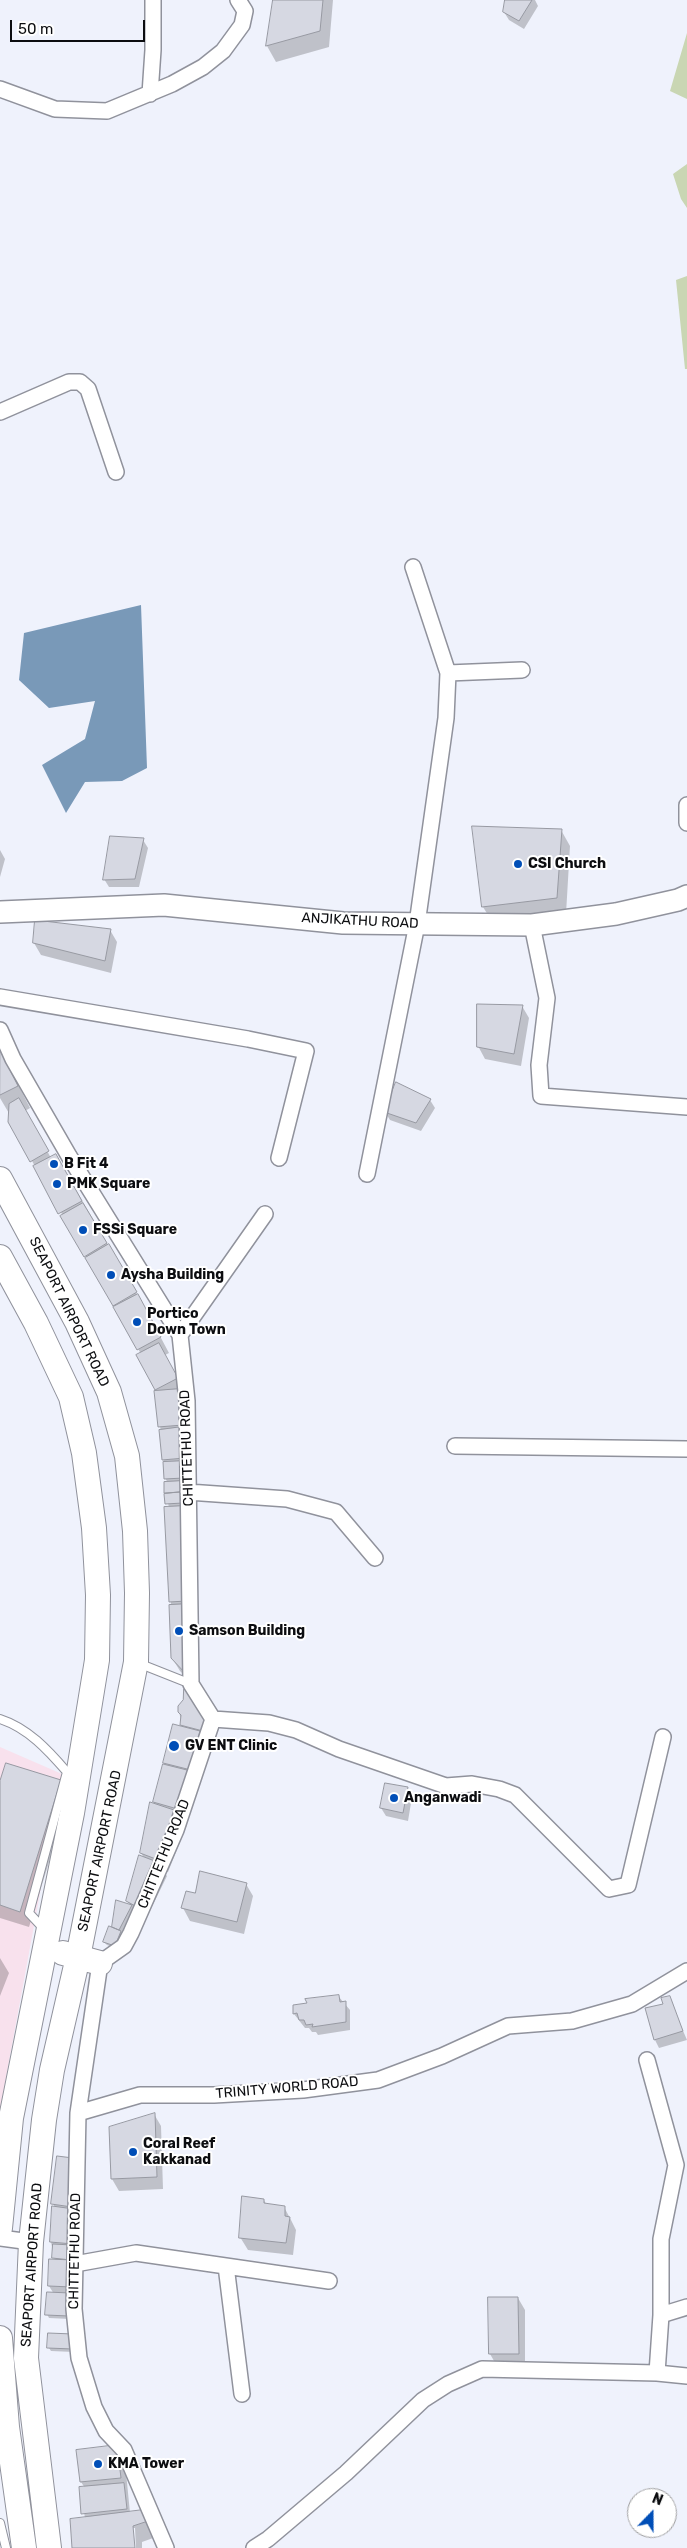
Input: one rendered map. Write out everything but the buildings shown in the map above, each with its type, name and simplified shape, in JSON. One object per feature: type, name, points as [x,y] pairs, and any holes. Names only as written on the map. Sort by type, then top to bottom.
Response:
[{"type":"main road","name":"SEAPORT AIRPORT ROAD","points":[[0,1179],[78,1322],[109,1392],[127,1456],[135,1531],[138,1593],[136,1662],[89,1960],[45,2112],[30,2242],[26,2358],[49,2548]]},
{"type":"main road","points":[[0,1258],[36,1323],[71,1397],[84,1452],[94,1528],[98,1595],[97,1660],[72,1813],[11,2118],[0,2228]]},
{"type":"main road","points":[[47,1941],[89,1960]]},
{"type":"main road","points":[[0,2338],[7,2427],[24,2548]]},
{"type":"street","points":[[150,94],[153,50],[153,0]]},
{"type":"street","points":[[0,89],[55,109],[107,111],[150,94],[203,67],[223,51],[242,25],[245,11],[238,0]]},
{"type":"street","points":[[0,412],[70,382],[80,382],[88,389],[116,472]]},
{"type":"street","points":[[366,1174],[417,924],[446,718],[448,673],[414,567]]},
{"type":"street","points":[[448,673],[522,670]]},
{"type":"street","points":[[687,805],[687,823]]},
{"type":"street","name":"ANJIKATHU ROAD","points":[[0,912],[164,905],[344,924],[532,924],[616,914],[678,900],[687,896]]},
{"type":"street","points":[[532,924],[547,998],[539,1065],[541,1096],[687,1107]]},
{"type":"street","points":[[0,997],[248,1039],[306,1052],[279,1158]]},
{"type":"street","name":"CHITTETHU ROAD","points":[[0,1030],[13,1059],[69,1156],[180,1335],[187,1401],[191,1684]]},
{"type":"street","points":[[180,1335],[265,1214]]},
{"type":"street","points":[[455,1446],[687,1448]]},
{"type":"street","points":[[188,1492],[288,1499],[336,1512],[375,1558]]},
{"type":"street","points":[[191,1684],[213,1719],[269,1724],[296,1730],[339,1749],[446,1786],[472,1784],[499,1789],[515,1795],[610,1889],[628,1885],[663,1737]]},
{"type":"street","name":"CHITTETHU ROAD","points":[[166,2548],[124,2450],[106,2431],[92,2398],[79,2358],[74,2309],[78,2113],[89,1960],[124,1946],[131,1933],[176,1830],[213,1719]]},
{"type":"street","name":"TRINITY WORLD ROAD","points":[[78,2113],[140,2095],[214,2095],[303,2090],[378,2080],[442,2056],[508,2026],[572,2021],[632,2004],[687,1971]]},
{"type":"street","points":[[647,2060],[676,2165],[661,2239],[661,2316],[657,2373]]},
{"type":"street","points":[[0,2238],[30,2242]]},
{"type":"street","points":[[74,2264],[136,2253],[329,2281]]},
{"type":"street","points":[[226,2266],[242,2394]]},
{"type":"street","points":[[661,2316],[687,2308]]},
{"type":"street","points":[[254,2548],[268,2539],[346,2473],[424,2400],[448,2384],[482,2369],[657,2373],[687,2376]]},
{"type":"lane","points":[[136,1662],[191,1684]]},
{"type":"lane","points":[[0,1719],[16,1724],[47,1749],[67,1772],[29,1913],[47,1941]]},
{"type":"lane","points":[[0,2523],[6,2548]]},
{"type":"shaded area","points":[[0,1747],[62,1774],[0,2110]]},
{"type":"green space","points":[[687,33],[687,99],[670,91]]},
{"type":"green space","points":[[687,164],[687,208],[681,199],[673,174]]},
{"type":"green space","points":[[687,276],[687,369],[685,369],[676,280]]},
{"type":"water","points":[[141,605],[147,768],[122,781],[85,782],[66,813],[42,765],[85,739],[95,701],[49,708],[19,680],[24,633]]},
{"type":"place","name":"CSI Church","points":[[518,864]]},
{"type":"place","name":"B Fit 4","points":[[54,1164]]},
{"type":"place","name":"PMK Square","points":[[57,1184]]},
{"type":"place","name":"FSSi Square","points":[[83,1230]]},
{"type":"place","name":"Aysha Building","points":[[111,1275]]},
{"type":"place","name":"Portico Down Town","points":[[137,1322]]},
{"type":"place","name":"Samson Building","points":[[179,1631]]},
{"type":"place","name":"GV ENT Clinic","points":[[174,1746]]},
{"type":"place","name":"Anganwadi","points":[[394,1798]]},
{"type":"place","name":"Coral Reef Kakkanad","points":[[133,2152]]},
{"type":"place","name":"KMA Tower","points":[[98,2464]]}]
